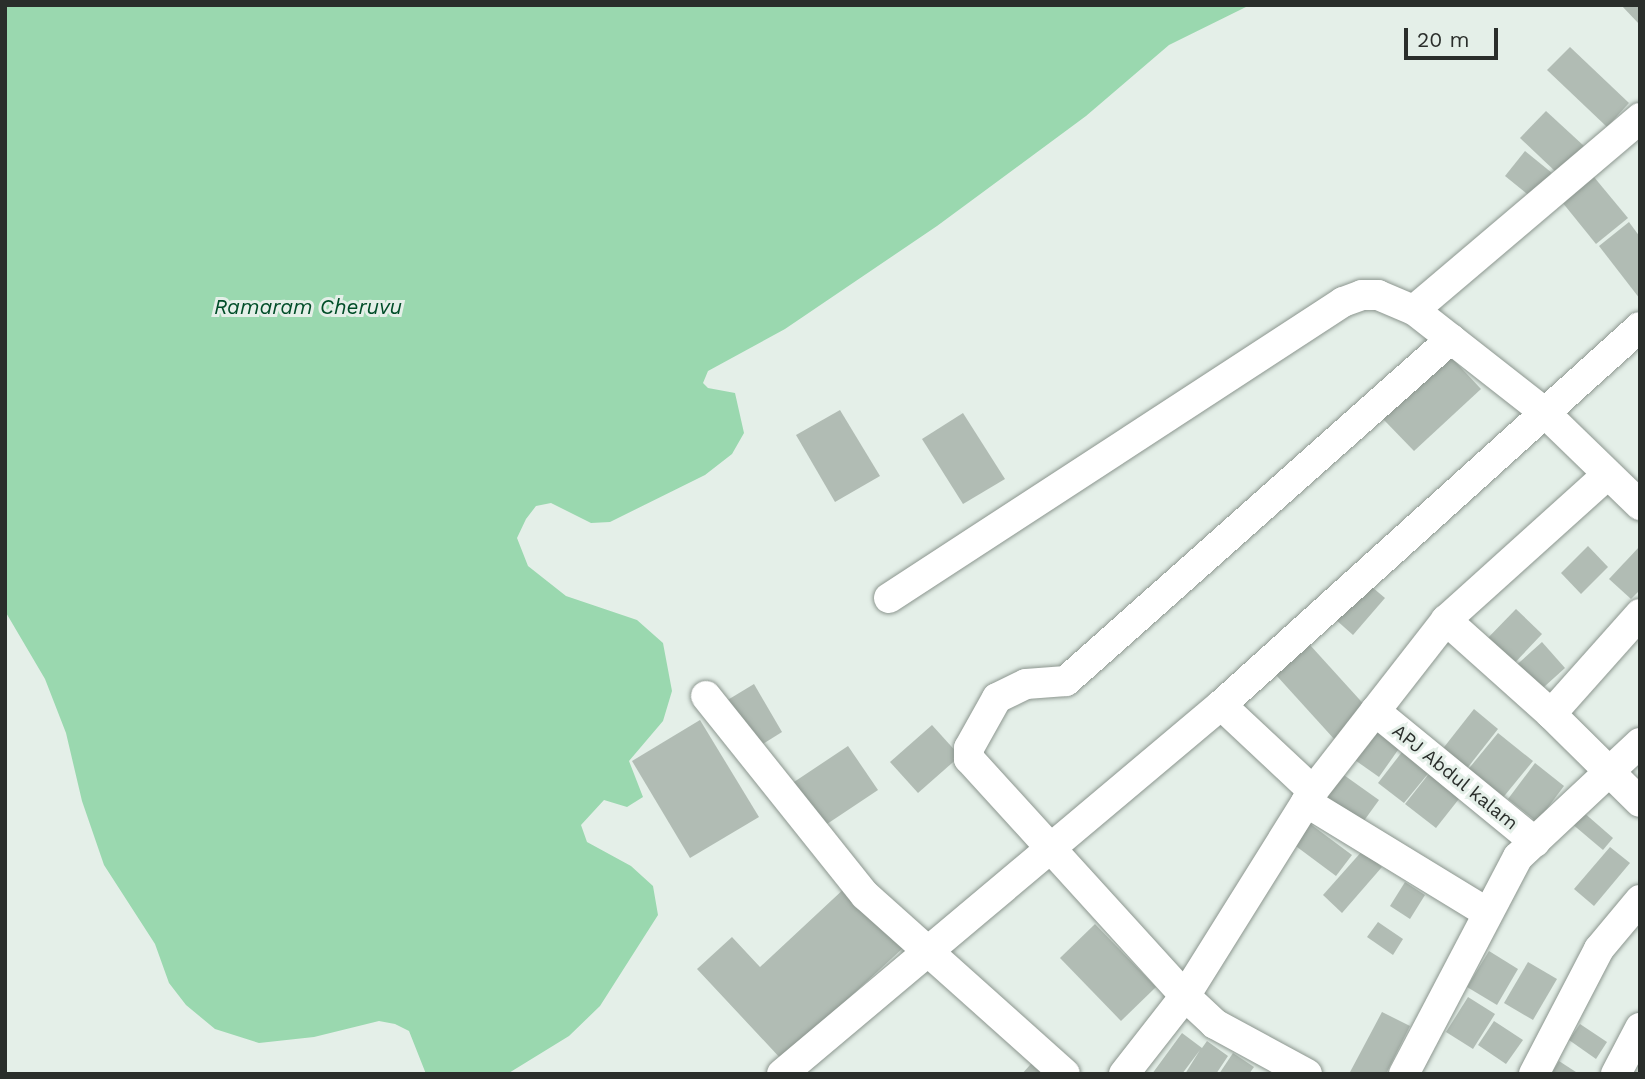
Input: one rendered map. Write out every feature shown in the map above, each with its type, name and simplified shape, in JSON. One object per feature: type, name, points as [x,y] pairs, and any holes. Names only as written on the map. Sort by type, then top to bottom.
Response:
[{"type":"street","points":[[1414,310],[1640,118]]},
{"type":"street","points":[[889,598],[1343,302],[1378,295],[1414,310],[1544,412],[1640,505]]},
{"type":"street","points":[[782,1074],[928,947],[1221,705],[1640,327]]},
{"type":"street","points":[[1307,1074],[1215,1024],[1185,996],[969,759],[969,748],[988,709],[997,698],[1027,684],[1066,681],[1451,339]]},
{"type":"street","points":[[1124,1074],[1185,996],[1310,796],[1446,620],[1607,475]]},
{"type":"street","points":[[1551,714],[1640,614]]},
{"type":"street","points":[[1446,620],[1551,714],[1640,802]]},
{"type":"street","points":[[706,696],[865,895],[928,947],[1065,1074]]},
{"type":"street","points":[[1221,705],[1310,796],[1488,913]]},
{"type":"street","name":"APJ Abdul kalam","points":[[1375,711],[1535,842]]},
{"type":"street","points":[[1404,1074],[1518,857],[1612,774],[1640,743]]},
{"type":"street","points":[[1534,1074],[1599,949],[1640,900]]},
{"type":"street","points":[[1616,1074],[1640,1028]]},
{"type":"water","name":"Ramaram Cheruvu","points":[[5,5],[1250,5],[1169,45],[1086,116],[937,226],[785,329],[708,371],[703,383],[708,388],[735,393],[744,433],[732,454],[705,475],[610,522],[591,523],[551,503],[536,506],[517,538],[528,566],[566,596],[637,620],[663,643],[672,691],[663,721],[629,761],[643,797],[627,807],[604,800],[581,825],[587,842],[631,866],[653,886],[658,915],[600,1006],[569,1036],[507,1074],[426,1074],[409,1031],[395,1024],[379,1021],[314,1037],[259,1043],[215,1029],[186,1005],[169,983],[155,944],[104,865],[82,801],[66,733],[45,679],[5,611]]},
{"type":"building","points":[[1621,5],[1640,5],[1640,25]]},
{"type":"building","points":[[1570,47],[1629,103],[1607,127],[1547,70]]},
{"type":"building","points":[[1546,111],[1584,146],[1557,173],[1520,138]]},
{"type":"building","points":[[1525,151],[1552,173],[1532,198],[1505,176]]},
{"type":"building","points":[[1589,171],[1628,218],[1596,244],[1558,197]]},
{"type":"building","points":[[1629,222],[1640,237],[1640,299],[1599,246]]},
{"type":"building","points":[[1450,356],[1481,389],[1414,451],[1383,419]]},
{"type":"building","points":[[840,410],[880,476],[835,502],[796,435]]},
{"type":"building","points":[[963,413],[1005,479],[963,504],[922,439]]},
{"type":"building","points":[[1588,546],[1608,567],[1581,594],[1561,573]]},
{"type":"building","points":[[1640,546],[1640,590],[1631,599],[1609,579]]},
{"type":"building","points":[[1366,582],[1385,598],[1353,635],[1335,619]]},
{"type":"building","points":[[1516,609],[1542,634],[1508,670],[1482,644]]},
{"type":"building","points":[[1542,642],[1565,668],[1534,696],[1511,670]]},
{"type":"building","points":[[1310,645],[1369,710],[1335,740],[1276,675]]},
{"type":"building","points":[[754,684],[782,732],[750,752],[721,704]]},
{"type":"building","points":[[1474,709],[1498,729],[1465,771],[1441,751]]},
{"type":"building","points":[[700,720],[759,817],[690,858],[632,761]]},
{"type":"building","points":[[1378,721],[1405,740],[1379,777],[1352,758]]},
{"type":"building","points":[[932,725],[960,756],[918,793],[890,762]]},
{"type":"building","points":[[1498,733],[1533,761],[1501,800],[1466,772]]},
{"type":"building","points":[[1409,743],[1436,764],[1404,803],[1378,783]]},
{"type":"building","points":[[848,746],[878,790],[818,830],[788,786]]},
{"type":"building","points":[[1535,763],[1564,786],[1537,822],[1508,799]]},
{"type":"building","points":[[1435,766],[1466,790],[1436,828],[1405,804]]},
{"type":"building","points":[[1341,773],[1379,800],[1358,829],[1321,802]]},
{"type":"building","points":[[1582,811],[1613,838],[1603,850],[1571,823]]},
{"type":"building","points":[[1309,823],[1352,855],[1336,876],[1293,844]]},
{"type":"building","points":[[1610,847],[1630,863],[1594,906],[1574,889]]},
{"type":"building","points":[[1363,850],[1382,867],[1342,913],[1323,895]]},
{"type":"building","points":[[1405,882],[1425,895],[1410,919],[1390,906]]},
{"type":"building","points":[[847,886],[904,947],[782,1060],[697,969],[732,937],[760,967]]},
{"type":"building","points":[[1378,922],[1403,939],[1393,955],[1367,937]]},
{"type":"building","points":[[1095,924],[1156,987],[1121,1021],[1060,958]]},
{"type":"building","points":[[1489,951],[1518,969],[1497,1005],[1467,987]]},
{"type":"building","points":[[1528,962],[1557,979],[1533,1020],[1504,1003]]},
{"type":"building","points":[[1468,997],[1495,1014],[1473,1049],[1446,1032]]},
{"type":"building","points":[[1382,1012],[1410,1026],[1386,1074],[1349,1074]]},
{"type":"building","points":[[1494,1021],[1523,1040],[1506,1064],[1478,1045]]},
{"type":"building","points":[[1580,1024],[1607,1042],[1596,1059],[1569,1040]]},
{"type":"building","points":[[1182,1033],[1202,1048],[1207,1041],[1228,1056],[1216,1074],[1185,1074],[1200,1050],[1182,1074],[1152,1074]]},
{"type":"building","points":[[1233,1053],[1254,1067],[1249,1074],[1219,1074]]},
{"type":"building","points":[[1037,1057],[1056,1074],[1022,1074]]},
{"type":"building","points":[[1559,1061],[1579,1074],[1551,1074]]}]
